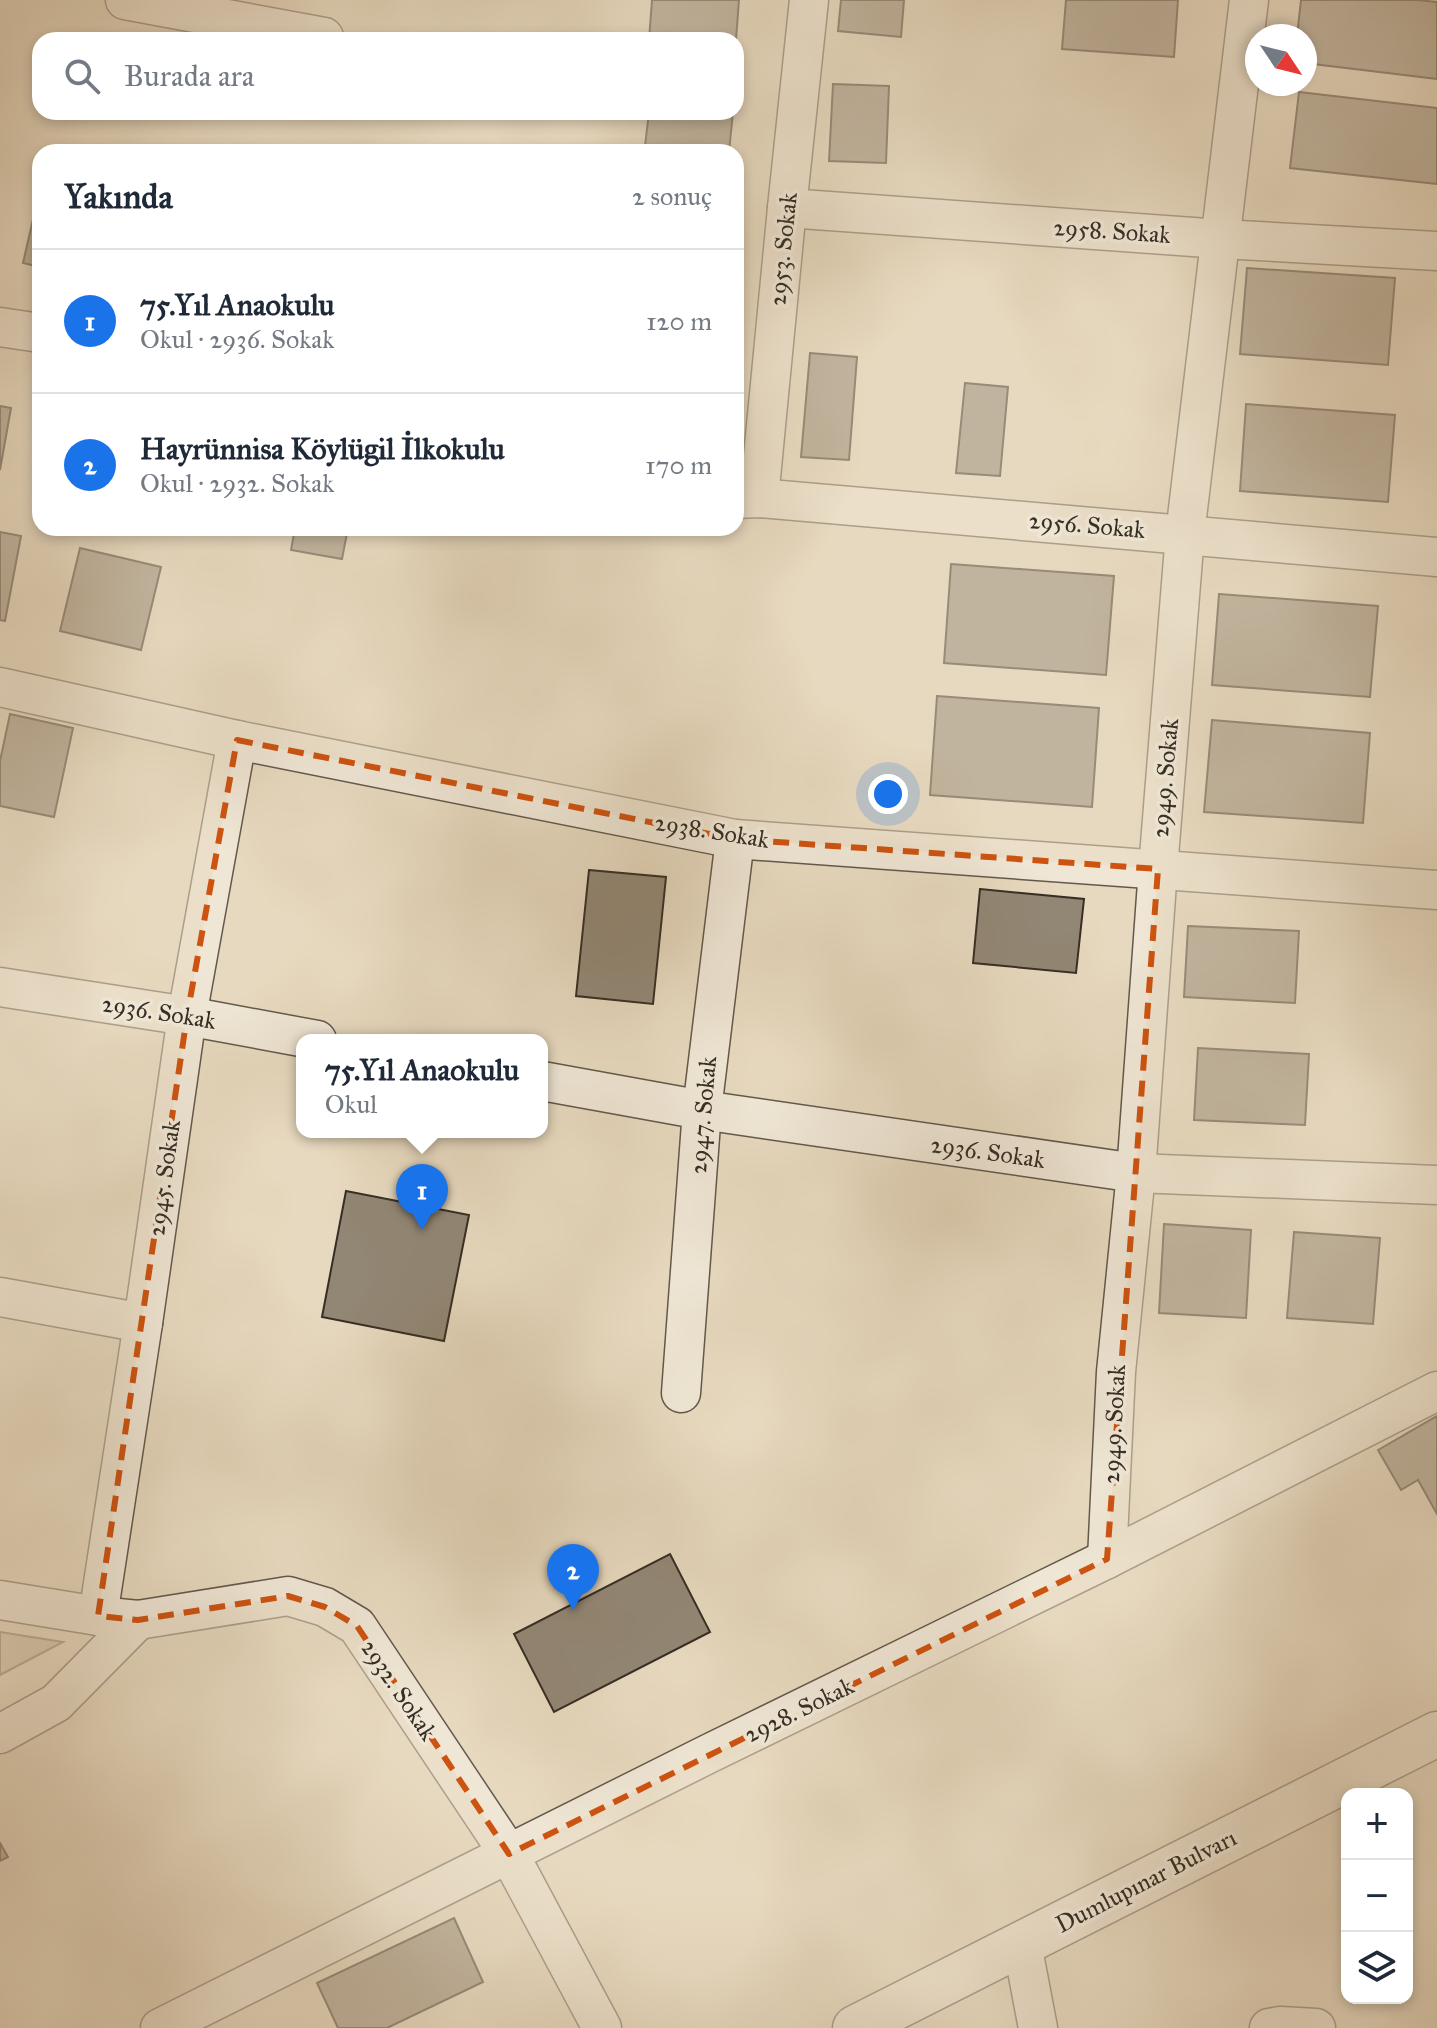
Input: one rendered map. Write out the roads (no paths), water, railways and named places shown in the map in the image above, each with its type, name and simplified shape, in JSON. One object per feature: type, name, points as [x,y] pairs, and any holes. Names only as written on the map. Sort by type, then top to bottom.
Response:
[{"type":"street","points":[[125,0],[258,12],[311,32]]},
{"type":"street","name":"2953. Sokak","points":[[748,498],[787,208],[809,0]]},
{"type":"street","name":"2949. Sokak","points":[[1107,1559],[1116,1372],[1136,1173],[1185,534],[1249,0]]},
{"type":"street","name":"2958. Sokak","points":[[787,208],[1437,251]]},
{"type":"street","points":[[0,327],[32,332]]},
{"type":"street","name":"2956. Sokak","points":[[748,498],[1437,557]]},
{"type":"street","name":"2938. Sokak","points":[[0,687],[237,740],[735,839],[1437,890]]},
{"type":"street","name":"2945. Sokak","points":[[98,1616],[187,1016],[237,740]]},
{"type":"street","name":"2947. Sokak","points":[[681,1393],[702,1110],[735,839]]},
{"type":"street","name":"2936. Sokak","points":[[0,987],[296,1036]]},
{"type":"street","name":"2936. Sokak","points":[[548,1082],[702,1110],[1136,1173],[1437,1185]]},
{"type":"street","points":[[0,1297],[143,1323]]},
{"type":"street","name":"2928. Sokak","points":[[160,2028],[1107,1559],[1437,1391]]},
{"type":"street","name":"2932. Sokak","points":[[0,1600],[138,1620],[288,1596],[325,1607],[357,1626],[509,1854],[602,2028]]},
{"type":"street","points":[[0,1734],[56,1703],[138,1620]]},
{"type":"street","name":"Dumlupınar Bulvarı","points":[[855,2028],[1437,1734]]},
{"type":"street","points":[[1022,1944],[1038,2028]]},
{"type":"street","points":[[1269,2028],[1316,2028]]},
{"type":"place","name":"75.Yıl Anaokulu","points":[[422,1230]]},
{"type":"place","name":"Hayrünnisa Köylügil İlkokulu","points":[[573,1610]]}]
